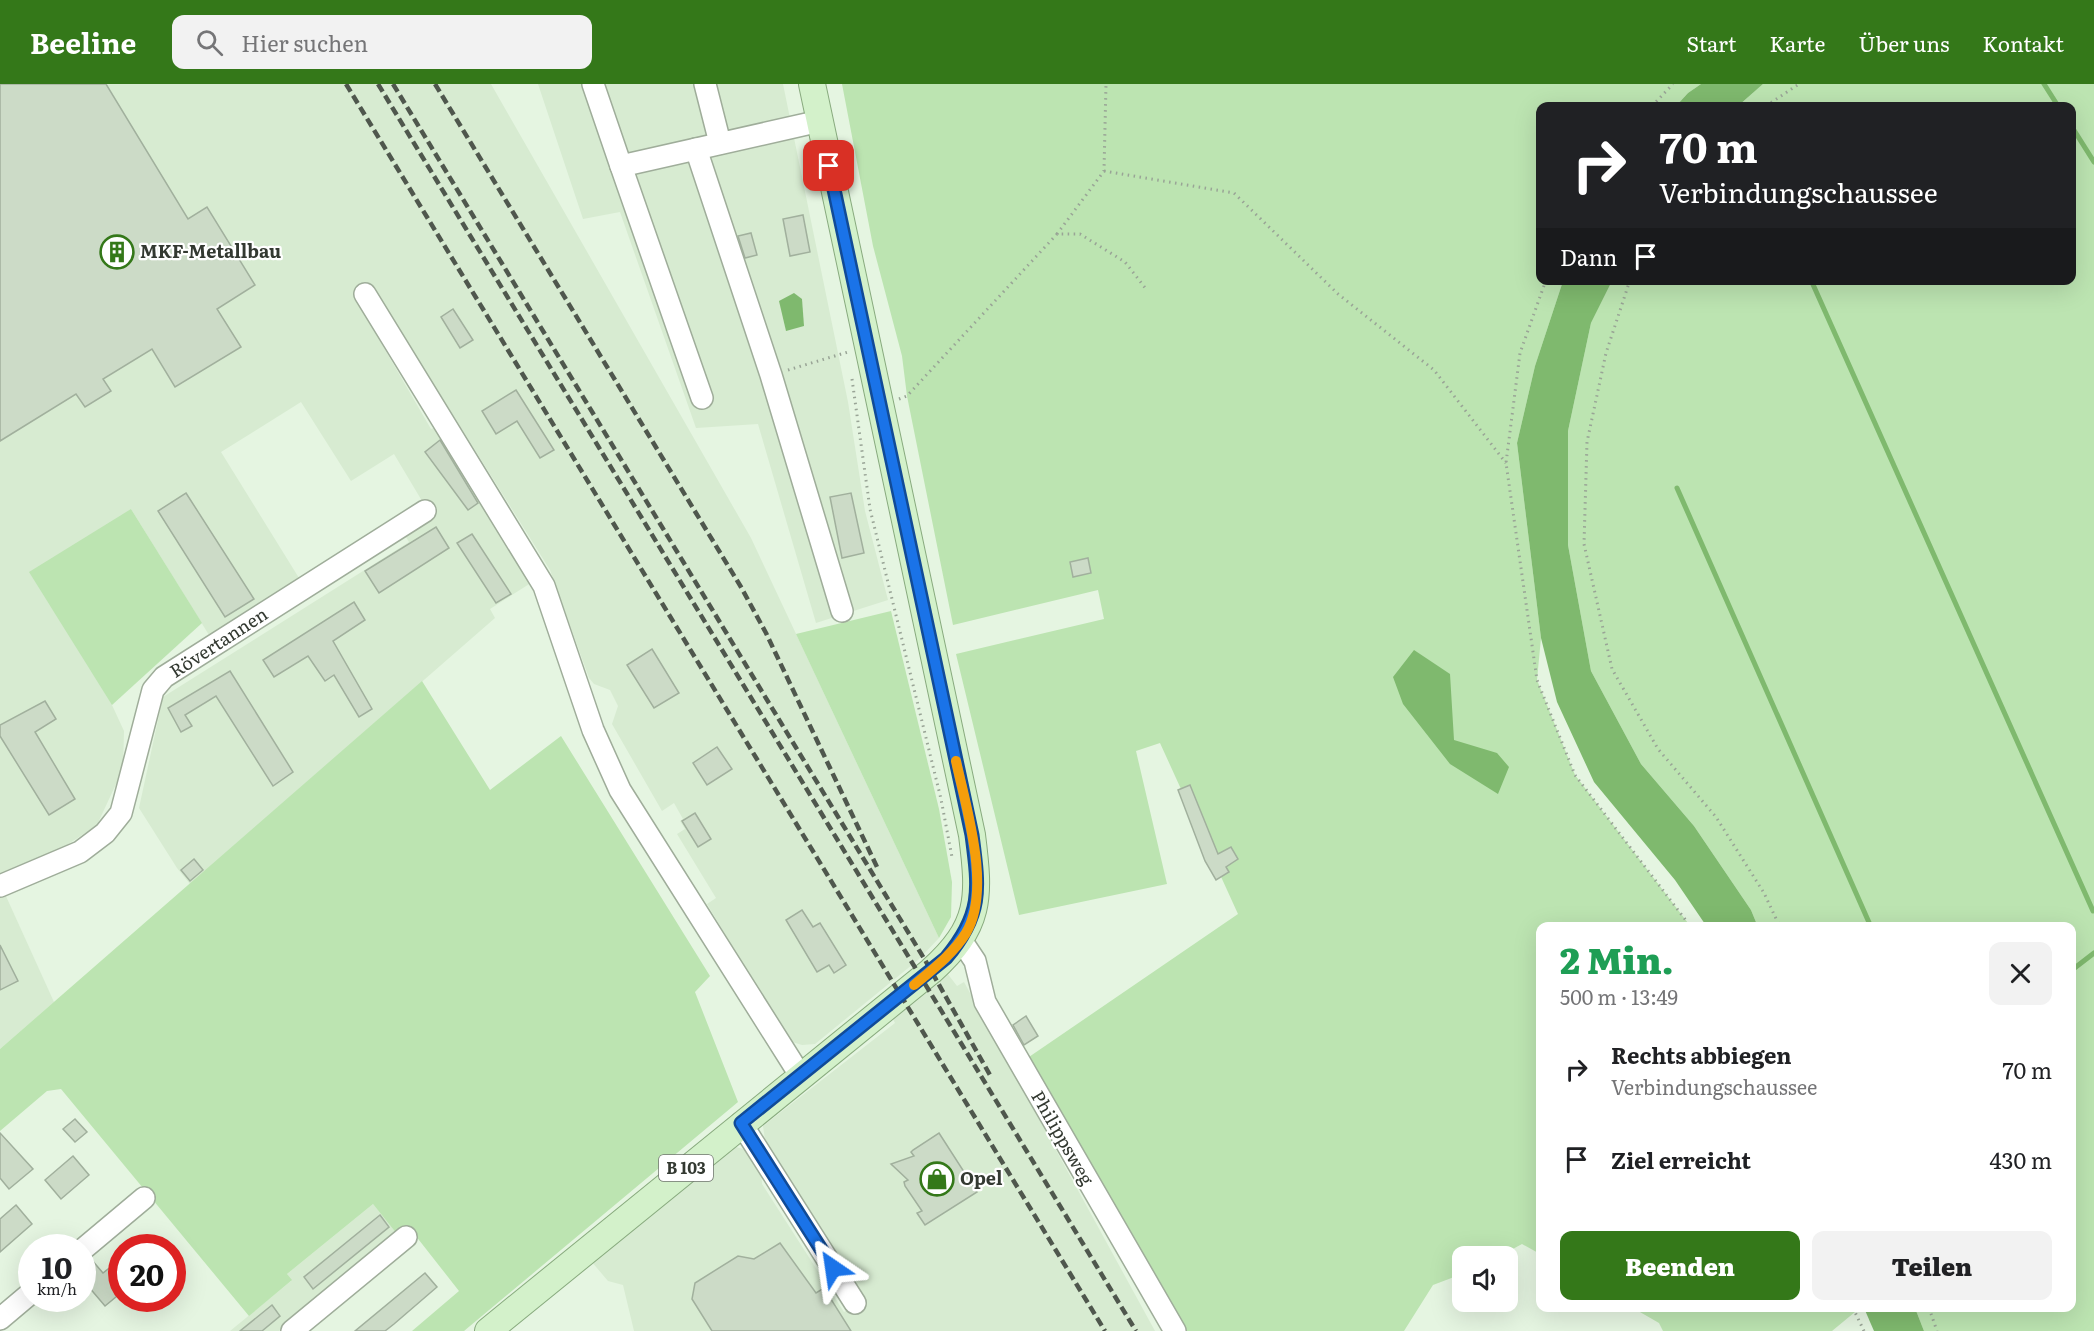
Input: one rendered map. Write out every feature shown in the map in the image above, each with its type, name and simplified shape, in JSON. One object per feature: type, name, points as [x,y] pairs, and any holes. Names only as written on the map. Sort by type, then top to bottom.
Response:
[{"type":"main road","name":"B 103","points":[[488,1331],[800,1075],[927,975],[961,940],[973,913],[976,892],[972,835],[881,407],[851,351],[820,121],[812,84]]},
{"type":"street","points":[[593,84],[702,398]]},
{"type":"street","points":[[705,84],[720,143]]},
{"type":"street","points":[[621,166],[820,121]]},
{"type":"street","points":[[696,149],[771,375],[842,611]]},
{"type":"street","points":[[365,294],[544,586],[593,730],[620,790],[800,1075]]},
{"type":"street","name":"Rövertannen","points":[[0,886],[80,852],[105,833],[121,813],[153,690],[164,677],[425,511]]},
{"type":"street","name":"Philippsweg","points":[[961,940],[975,961],[985,1002],[1175,1331]]},
{"type":"street","points":[[741,1123],[855,1303]]},
{"type":"street","points":[[96,1238],[144,1198]]},
{"type":"street","points":[[292,1331],[406,1237]]},
{"type":"street","points":[[0,1319],[18,1304]]},
{"type":"path","points":[[881,407],[907,396],[1057,234],[1104,171],[1106,84]]},
{"type":"path","points":[[1656,102],[1673,84]]},
{"type":"path","points":[[1772,102],[1798,84]]},
{"type":"path","points":[[1104,171],[1234,193],[1338,294],[1434,370],[1506,463]]},
{"type":"path","points":[[1057,234],[1080,234],[1125,262],[1146,289]]},
{"type":"path","points":[[1544,285],[1520,353],[1506,463],[1537,680],[1575,775],[1687,922]]},
{"type":"path","points":[[1628,285],[1606,353],[1587,441],[1584,544],[1612,669],[1658,749],[1716,817],[1764,893],[1778,922]]},
{"type":"path","points":[[771,375],[851,351]]},
{"type":"path","points":[[850,372],[870,509],[941,799],[952,858]]},
{"type":"path","points":[[1855,1312],[1863,1331]]},
{"type":"path","points":[[1930,1312],[1937,1331]]},
{"type":"shaded area","points":[[0,84],[491,84],[751,538],[939,938],[918,960],[815,1044],[802,1045],[789,1041],[707,904],[716,898],[677,834],[685,829],[680,821],[683,819],[674,803],[662,811],[612,724],[618,706],[610,690],[594,684],[589,678],[550,570],[373,287],[355,298],[431,429],[436,427],[534,581],[490,609],[495,618],[190,884],[177,868],[139,808],[163,697],[409,542],[404,534],[431,516],[394,454],[351,481],[301,402],[221,452],[299,578],[209,635],[131,509],[112,705],[124,731],[123,769],[97,825],[64,847],[0,873]]},
{"type":"shaded area","points":[[538,84],[783,84],[848,402],[865,511],[888,600],[816,623],[758,424],[696,428],[620,212],[583,219]]},
{"type":"shaded area","points":[[842,84],[1701,84],[1680,102],[1536,102],[1536,285],[1562,285],[1535,366],[1517,443],[1541,638],[1537,680],[1575,775],[1687,922],[1536,922],[1536,1252],[1522,1244],[1518,1246],[1452,1246],[1452,1278],[1433,1285],[1404,1331],[1187,1331],[1026,1059],[1238,914],[1160,743],[1136,751],[1167,884],[1019,915],[956,654],[1104,619],[1098,590],[953,625],[907,396],[902,356],[873,246]]},
{"type":"shaded area","points":[[1701,84],[1763,84],[1743,102],[1680,102]]},
{"type":"shaded area","points":[[1763,84],[2094,84],[2094,1331],[1924,1331],[1917,1312],[2076,1312],[2076,922],[1756,922],[1751,910],[1694,826],[1641,764],[1591,671],[1568,545],[1568,431],[1591,323],[1610,285],[2076,285],[2076,102],[1743,102]]},
{"type":"shaded area","points":[[1562,285],[1610,285],[1591,323],[1568,431],[1568,545],[1591,671],[1641,764],[1694,826],[1751,910],[1756,922],[1704,922],[1675,880],[1594,782],[1557,702],[1541,638],[1517,443],[1535,366]]},
{"type":"shaded area","points":[[794,293],[802,299],[804,326],[786,331],[779,301]]},
{"type":"shaded area","points":[[131,509],[202,623],[112,705],[29,572]]},
{"type":"shaded area","points":[[891,611],[939,809],[952,882],[951,917],[939,938],[796,634]]},
{"type":"shaded area","points":[[1414,650],[1450,674],[1454,740],[1497,753],[1509,767],[1498,794],[1450,764],[1403,704],[1393,677]]},
{"type":"shaded area","points":[[422,681],[490,790],[561,736],[710,976],[695,992],[738,1102],[464,1331],[412,1331],[459,1291],[408,1226],[397,1234],[373,1204],[287,1274],[292,1280],[249,1316],[186,1240],[186,1234],[181,1234],[61,1089],[47,1091],[0,1131],[0,1049]]},
{"type":"shaded area","points":[[5,894],[54,1002],[0,1049],[0,896]]},
{"type":"shaded area","points":[[947,973],[957,986],[964,982],[1155,1331],[634,1331],[623,1285],[608,1281],[591,1261],[736,1147],[747,1150],[761,1171],[762,1184],[844,1312],[866,1299],[765,1140],[763,1126],[895,1023],[892,1017]]},
{"type":"shaded area","points":[[373,1204],[397,1234],[279,1331],[230,1331],[291,1281],[287,1274]]},
{"type":"shaded area","points":[[1640,1312],[1855,1312],[1832,1331],[1663,1331],[1659,1323]]},
{"type":"shaded area","points":[[1866,1312],[1917,1312],[1924,1331],[1874,1331]]},
{"type":"building","name":"MKF-Metallbau","points":[[0,84],[106,84],[188,219],[207,207],[255,285],[217,309],[241,347],[175,387],[152,349],[103,379],[111,391],[85,407],[76,394],[0,441]]},
{"type":"building","points":[[803,215],[810,252],[790,256],[783,219]]},
{"type":"building","points":[[751,233],[757,255],[745,258],[738,236]]},
{"type":"building","points":[[453,309],[473,340],[460,348],[441,317]]},
{"type":"building","points":[[516,390],[554,450],[540,458],[517,421],[496,434],[482,411]]},
{"type":"building","points":[[440,440],[478,503],[468,510],[425,452]]},
{"type":"building","points":[[186,493],[254,599],[225,617],[158,511]]},
{"type":"building","points":[[851,493],[864,553],[842,558],[830,497]]},
{"type":"building","points":[[436,527],[449,548],[379,593],[365,571]]},
{"type":"building","points":[[472,534],[511,594],[496,603],[457,543]]},
{"type":"building","points":[[1088,558],[1091,573],[1073,577],[1070,562]]},
{"type":"building","points":[[354,602],[365,620],[333,641],[372,709],[359,717],[334,675],[325,681],[308,656],[274,677],[263,660]]},
{"type":"building","points":[[652,649],[679,693],[654,708],[627,665]]},
{"type":"building","points":[[230,671],[293,772],[273,786],[216,696],[185,715],[192,726],[181,732],[168,708]]},
{"type":"building","points":[[45,701],[56,719],[35,732],[75,799],[49,815],[0,736],[0,725]]},
{"type":"building","points":[[717,747],[732,769],[707,785],[693,763]]},
{"type":"building","points":[[1190,785],[1218,854],[1231,847],[1238,859],[1226,867],[1229,872],[1216,880],[1205,861],[1178,790]]},
{"type":"building","points":[[695,813],[711,839],[698,847],[682,821]]},
{"type":"building","points":[[194,859],[203,870],[190,881],[181,870]]},
{"type":"building","points":[[802,910],[813,927],[820,923],[846,965],[834,973],[829,965],[817,972],[786,920]]},
{"type":"building","points":[[0,945],[18,981],[0,990]]},
{"type":"building","points":[[1026,1016],[1038,1036],[1024,1045],[1013,1025]]},
{"type":"building","points":[[75,1119],[87,1132],[75,1142],[63,1129]]},
{"type":"building","points":[[0,1133],[33,1169],[9,1189],[0,1178]]},
{"type":"building","name":"Opel","points":[[939,1133],[977,1192],[925,1225],[917,1213],[922,1211],[905,1186],[904,1182],[908,1180],[891,1164],[914,1156],[911,1152],[913,1150]]},
{"type":"building","points":[[73,1156],[89,1175],[61,1199],[45,1180]]},
{"type":"building","points":[[16,1205],[32,1224],[0,1252],[0,1219]]},
{"type":"building","points":[[380,1215],[389,1227],[313,1289],[304,1277]]},
{"type":"building","points":[[780,1243],[816,1293],[824,1288],[851,1331],[712,1331],[692,1299],[695,1283],[738,1256],[754,1259]]},
{"type":"building","points":[[96,1265],[103,1273],[108,1269],[108,1304],[105,1306],[96,1295]]},
{"type":"building","points":[[425,1273],[437,1287],[394,1324],[385,1331],[355,1331]]},
{"type":"building","points":[[272,1305],[280,1316],[262,1331],[240,1331]]},
{"type":"waterway","points":[[2044,84],[2055,102]]},
{"type":"waterway","points":[[2076,133],[2094,162]]},
{"type":"waterway","points":[[1813,285],[2093,911]]},
{"type":"waterway","points":[[1677,488],[1869,922]]},
{"type":"waterway","points":[[2076,967],[2094,953]]},
{"type":"railway","points":[[346,84],[1105,1331]]},
{"type":"railway","points":[[378,84],[1136,1331]]},
{"type":"railway","points":[[393,84],[925,960],[990,1075]]},
{"type":"railway","points":[[435,84],[741,587],[766,633],[877,867]]},
{"type":"slow traffic","points":[[914,985],[946,958],[961,940],[967,931],[973,913],[976,867],[972,835],[956,761]]},
{"type":"place","name":"MKF-Metallbau","points":[[117,252]]},
{"type":"place","name":"Opel","points":[[937,1179]]},
{"type":"route","points":[[829,166],[972,835],[976,867],[973,913],[967,931],[946,958],[741,1123],[833,1268]]}]
